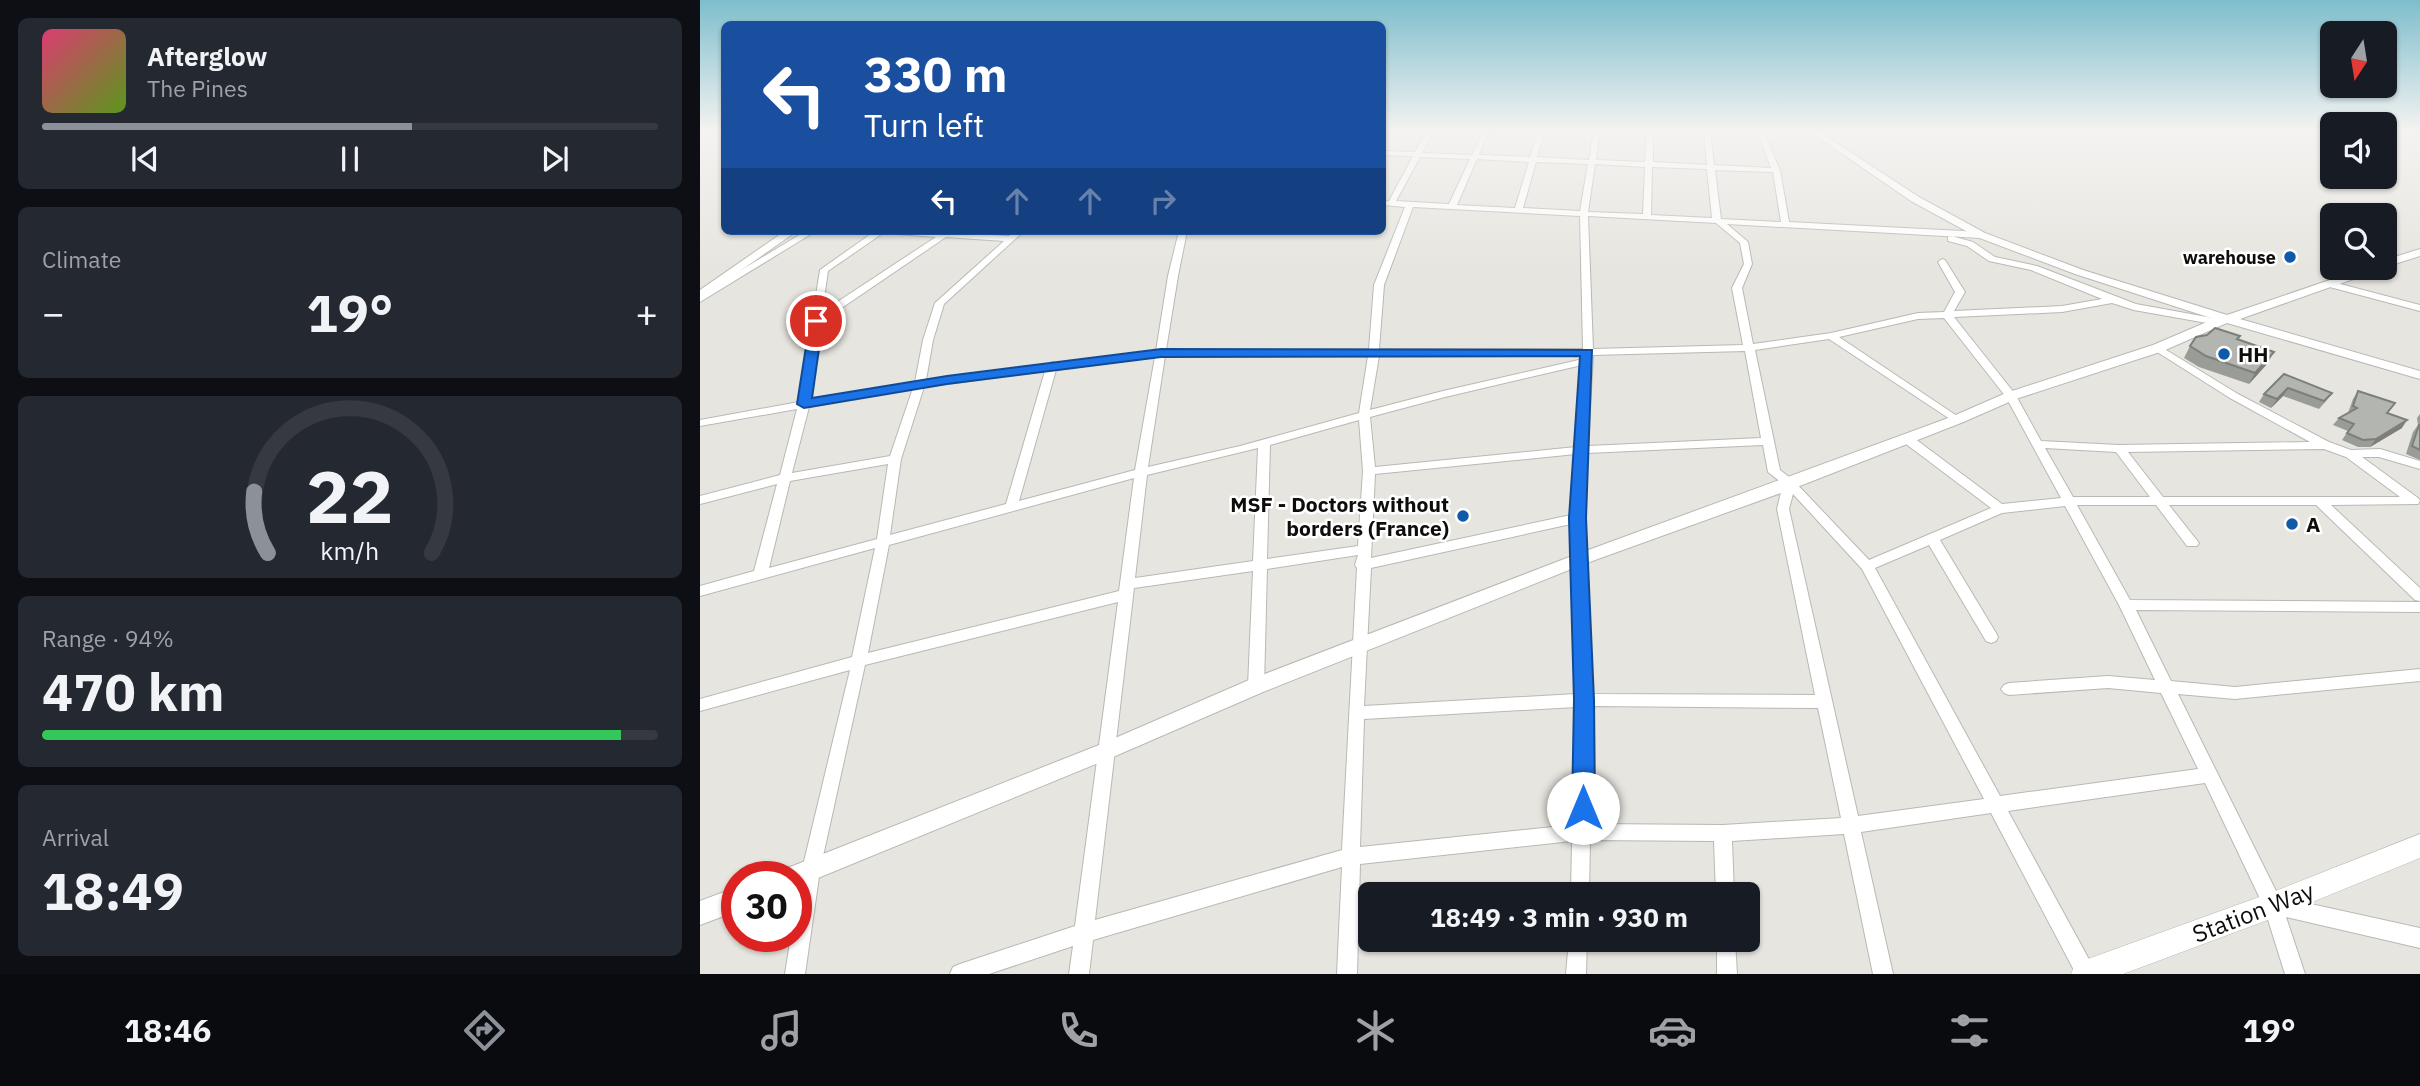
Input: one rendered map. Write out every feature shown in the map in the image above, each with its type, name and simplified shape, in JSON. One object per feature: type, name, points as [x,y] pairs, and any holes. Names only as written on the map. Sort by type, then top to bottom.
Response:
[{"type":"main road","name":"Station Way","points":[[2086,974],[2273,905],[2420,846]]},
{"type":"street","points":[[1404,176],[1387,203],[1981,235]]},
{"type":"street","points":[[1452,207],[1464,176]]},
{"type":"street","points":[[1518,211],[1527,176]]},
{"type":"street","points":[[1581,882],[1584,700],[1577,518],[1587,357],[1584,214],[1589,176]]},
{"type":"street","points":[[1647,217],[1649,176]]},
{"type":"street","points":[[1712,176],[1716,219],[1744,242],[1748,264],[1737,288],[1774,472],[1789,484],[1867,566],[2086,974]]},
{"type":"street","points":[[1777,176],[1785,223]]},
{"type":"street","points":[[1881,176],[1915,199],[1981,235],[2079,272],[2222,320],[2420,375]]},
{"type":"street","points":[[1347,974],[1356,713],[1369,471],[1364,415],[1374,352],[1379,285],[1410,205]]},
{"type":"street","points":[[1930,234],[1970,244],[1992,259],[2034,268],[2134,307],[2222,320]]},
{"type":"street","points":[[700,297],[786,235]]},
{"type":"street","points":[[700,297],[805,235]]},
{"type":"street","points":[[760,575],[804,404],[824,270],[876,235]]},
{"type":"street","points":[[816,321],[944,235]]},
{"type":"street","points":[[812,866],[859,661],[883,542],[895,459],[920,384],[928,340],[940,303],[1015,235]]},
{"type":"street","points":[[1079,974],[1125,589],[1161,353],[1183,235]]},
{"type":"street","points":[[2397,260],[2420,252]]},
{"type":"street","points":[[1942,262],[1960,292],[1947,315]]},
{"type":"street","points":[[812,870],[1106,751],[1256,686],[1578,560],[1789,484],[2011,396],[2158,348],[2222,320],[2340,280]]},
{"type":"street","points":[[2329,284],[2420,308]]},
{"type":"street","points":[[700,423],[920,384],[1161,353],[1374,352],[1587,357],[1750,348],[1831,336],[1918,316],[2062,309],[2113,300]]},
{"type":"street","points":[[1947,315],[2011,396],[2126,605],[2273,905],[2295,974]]},
{"type":"street","points":[[1831,336],[1956,420]]},
{"type":"street","points":[[2158,348],[2234,396],[2325,445],[2350,454],[2417,503]]},
{"type":"street","points":[[700,592],[1142,472],[1587,357]]},
{"type":"street","points":[[1011,508],[1052,365]]},
{"type":"street","points":[[1906,438],[2000,509]]},
{"type":"street","points":[[1369,471],[1580,450],[1768,441]]},
{"type":"street","points":[[1256,686],[1264,442]]},
{"type":"street","points":[[2038,444],[2119,449],[2325,445]]},
{"type":"street","points":[[2119,449],[2192,543]]},
{"type":"street","points":[[2350,454],[2380,453],[2420,465]]},
{"type":"street","points":[[700,500],[783,478],[895,459]]},
{"type":"street","points":[[1789,484],[1783,509],[1883,974]]},
{"type":"street","points":[[1867,566],[1933,540],[2000,509],[2069,500],[2417,503]]},
{"type":"street","points":[[2321,503],[2420,596]]},
{"type":"street","points":[[700,705],[1125,589],[1260,564],[1363,557],[1577,518]]},
{"type":"street","points":[[1933,540],[1991,638]]},
{"type":"street","points":[[2126,605],[2420,607]]},
{"type":"street","points":[[2008,690],[2108,682],[2235,693],[2420,675]]},
{"type":"street","points":[[1356,713],[1584,700],[1825,702]]},
{"type":"street","points":[[960,974],[1084,933],[1351,856],[1583,832],[1723,833],[1853,825],[2208,775]]},
{"type":"street","points":[[1723,833],[1725,882]]},
{"type":"street","points":[[700,913],[721,905]]},
{"type":"street","points":[[2273,905],[2420,938]]},
{"type":"street","points":[[795,974],[798,952]]},
{"type":"street","points":[[1576,974],[1577,952]]},
{"type":"street","points":[[1726,952],[1727,974]]},
{"type":"building","points":[[2215,328],[2274,352],[2255,373],[2206,356],[2190,346],[2196,337],[2207,335]]},
{"type":"building","points":[[2284,374],[2332,393],[2324,401],[2288,388],[2277,399],[2264,394]]},
{"type":"building","points":[[2358,391],[2395,403],[2387,413],[2407,420],[2376,439],[2363,440],[2347,433],[2354,424],[2339,418],[2357,408],[2353,406]]},
{"type":"building","points":[[2420,425],[2420,450],[2412,446]]},
{"type":"place","name":"warehouse","points":[[2290,257]]},
{"type":"place","name":"HH","points":[[2224,354]]},
{"type":"place","name":"MSF - Doctors without borders (France)","points":[[1463,516]]},
{"type":"place","name":"A","points":[[2292,524]]},
{"type":"route","points":[[816,321],[804,404],[1052,365],[1161,353],[1587,352],[1577,518],[1584,700],[1583,808]]}]
